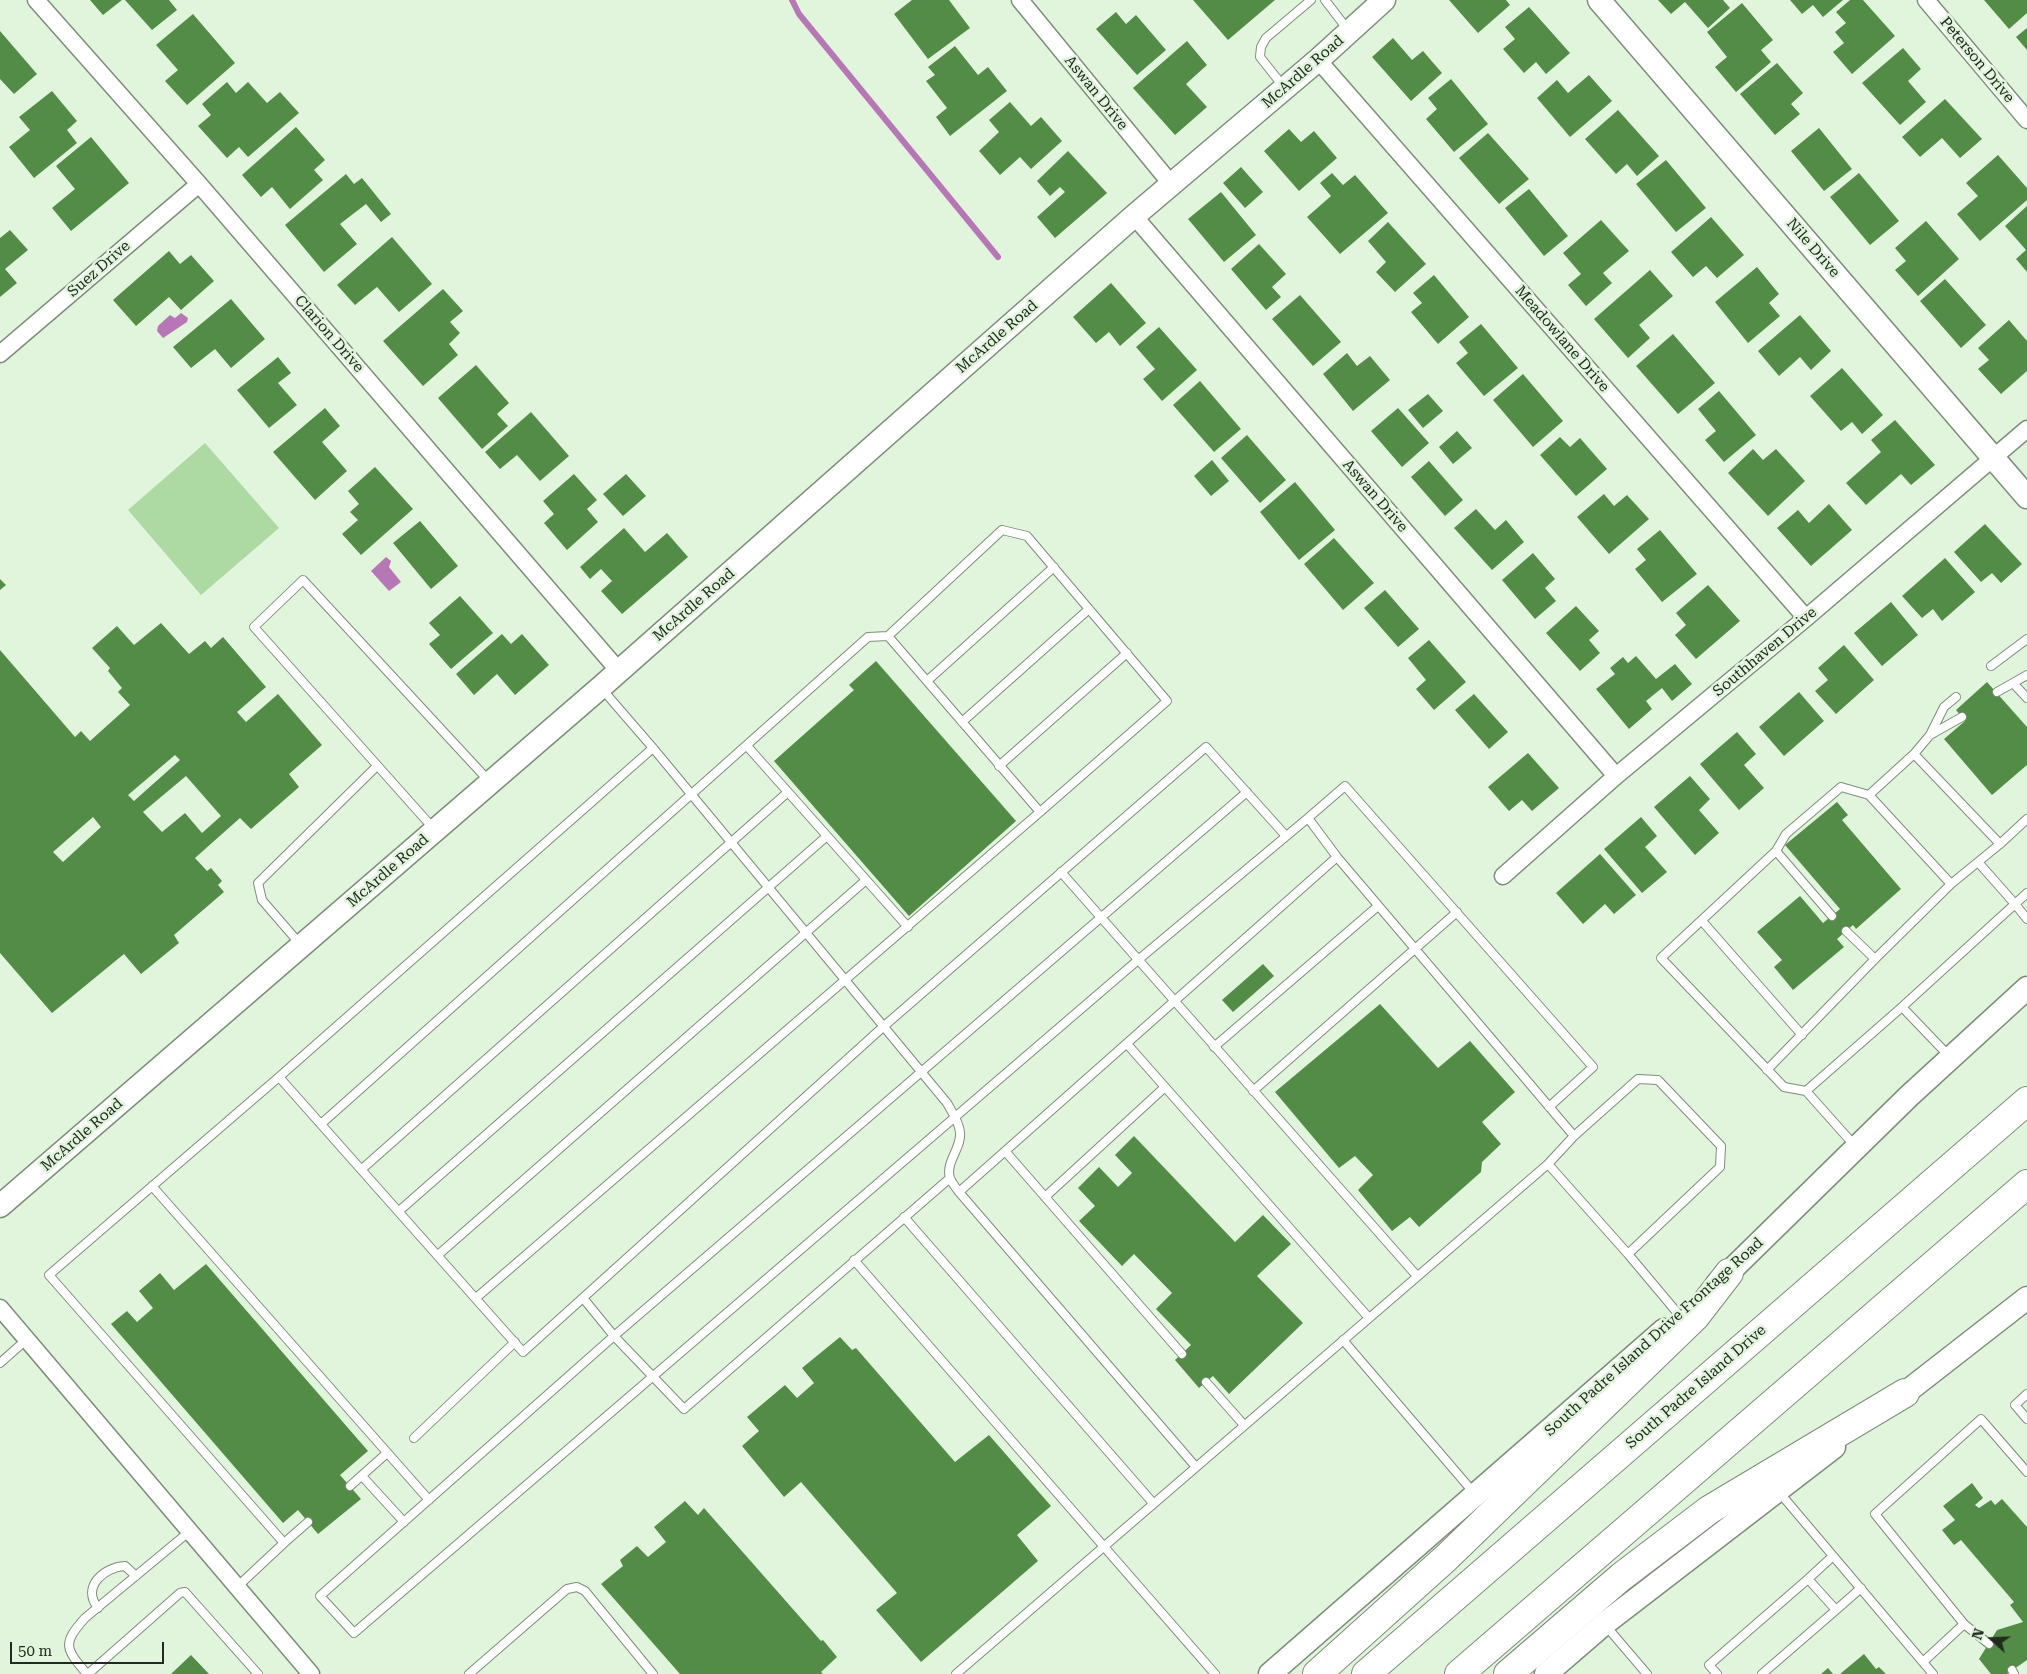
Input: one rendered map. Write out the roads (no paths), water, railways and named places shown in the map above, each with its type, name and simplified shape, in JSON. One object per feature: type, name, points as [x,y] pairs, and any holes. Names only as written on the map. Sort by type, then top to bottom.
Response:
[{"type":"highway","name":"South Padre Island Drive","points":[[1366,1674],[2027,1101]]},
{"type":"highway","points":[[1459,1674],[2027,1184]]},
{"type":"highway","points":[[1317,1674],[1446,1558],[1695,1318],[1729,1274]]},
{"type":"highway","points":[[1508,1674],[1621,1577],[1709,1510],[1905,1392]]},
{"type":"main road","name":"McArdle Road","points":[[0,1206],[435,831],[1134,216],[1318,60],[1384,0]]},
{"type":"main road","name":"Nile Drive","points":[[1599,0],[2027,497]]},
{"type":"main road","name":"South Padre Island Drive Frontage Road","points":[[1270,1674],[1729,1274],[1857,1147],[2027,988]]},
{"type":"main road","points":[[1546,1674],[1604,1624],[2027,1298]]},
{"type":"street","name":"Clarion Drive","points":[[36,0],[199,184],[619,670]]},
{"type":"street","name":"Aswan Drive","points":[[1020,0],[1172,185]]},
{"type":"street","name":"Peterson Drive","points":[[1926,0],[2027,120]]},
{"type":"street","name":"Meadowlane Drive","points":[[1318,60],[1806,618]]},
{"type":"street","name":"Suez Drive","points":[[0,354],[199,184]]},
{"type":"street","name":"Aswan Drive","points":[[1134,216],[1616,776]]},
{"type":"street","name":"Southhaven Drive","points":[[1503,876],[1616,776],[1806,618],[2027,429]]},
{"type":"street","points":[[0,1308],[311,1674]]},
{"type":"lane","points":[[1285,88],[1260,56],[1261,46],[1266,38],[1311,0]]},
{"type":"lane","points":[[1325,0],[1349,31]]},
{"type":"lane","points":[[321,1124],[868,637],[888,636],[1002,530],[1027,536],[1167,701],[846,981],[476,1298]]},
{"type":"lane","points":[[927,682],[1054,567]]},
{"type":"lane","points":[[435,831],[254,627],[303,580],[490,783]]},
{"type":"lane","points":[[962,722],[1089,609]]},
{"type":"lane","points":[[888,636],[1040,812]]},
{"type":"lane","points":[[1992,666],[2027,639]]},
{"type":"lane","points":[[1000,766],[1126,653]]},
{"type":"lane","points":[[1997,692],[2027,675]]},
{"type":"lane","points":[[2013,683],[2027,698]]},
{"type":"lane","points":[[600,687],[653,748],[947,1103],[956,1117],[960,1134],[957,1149],[950,1164],[950,1178],[959,1192],[1196,1467]]},
{"type":"lane","points":[[1869,795],[1914,754],[1930,735],[1944,707],[1956,697]]},
{"type":"lane","points":[[1930,735],[1962,717]]},
{"type":"lane","points":[[747,746],[908,927]]},
{"type":"lane","points":[[279,1076],[523,1352],[883,1027],[1206,747],[1286,836]]},
{"type":"lane","points":[[284,1543],[49,1275],[653,748]]},
{"type":"lane","points":[[1914,754],[2000,844]]},
{"type":"lane","points":[[302,945],[262,900],[258,884],[377,766]]},
{"type":"lane","points":[[1247,792],[920,1071],[614,1336],[320,1596],[354,1633],[1138,960],[1345,786],[1593,1067],[1549,1107]]},
{"type":"lane","points":[[1857,1147],[1806,1091],[1784,1087],[1661,958],[1776,851],[1786,834],[1841,787],[1869,795],[1952,884]]},
{"type":"lane","points":[[362,1169],[788,792]]},
{"type":"lane","points":[[1308,818],[1378,906],[1574,1136]]},
{"type":"lane","points":[[1767,1070],[1875,958],[1952,884],[2027,819]]},
{"type":"lane","points":[[398,1211],[827,836]]},
{"type":"lane","points":[[1776,851],[1832,916]]},
{"type":"lane","points":[[959,1192],[1338,857]]},
{"type":"lane","points":[[1978,862],[2027,919]]},
{"type":"lane","points":[[1061,872],[1417,1276]]},
{"type":"lane","points":[[438,1255],[866,880]]},
{"type":"lane","points":[[1806,1091],[2027,893]]},
{"type":"lane","points":[[1214,1047],[1378,906]]},
{"type":"lane","points":[[1253,1091],[1457,912]]},
{"type":"lane","points":[[1702,921],[1802,1035]]},
{"type":"lane","points":[[1846,931],[1875,958]]},
{"type":"lane","points":[[1902,1007],[1950,1058]]},
{"type":"lane","points":[[1126,1044],[1369,1318]]},
{"type":"lane","points":[[956,1674],[1548,1164],[1574,1136],[1638,1079],[1658,1080],[1721,1146],[1720,1167],[1628,1254]]},
{"type":"lane","points":[[1045,1197],[1165,1087]]},
{"type":"lane","points":[[1005,1151],[1182,1354]]},
{"type":"lane","points":[[1548,1164],[1680,1316]]},
{"type":"lane","points":[[583,1298],[614,1336],[684,1409],[950,1178]]},
{"type":"lane","points":[[152,1186],[428,1500]]},
{"type":"lane","points":[[904,1217],[1153,1503]]},
{"type":"lane","points":[[854,1260],[1215,1674]]},
{"type":"lane","points":[[0,1363],[26,1340]]},
{"type":"lane","points":[[1343,1340],[1476,1495]]},
{"type":"lane","points":[[414,1438],[515,1342]]},
{"type":"lane","points":[[1206,1382],[1244,1425]]},
{"type":"lane","points":[[2027,1394],[2015,1405],[2027,1420]]},
{"type":"lane","points":[[1988,1644],[1964,1624],[1875,1514],[1981,1419],[2027,1472]]},
{"type":"lane","points":[[350,1486],[387,1453]]},
{"type":"lane","points":[[362,1476],[404,1522]]},
{"type":"lane","points":[[1778,1490],[1933,1674]]},
{"type":"lane","points":[[237,1587],[308,1522]]},
{"type":"lane","points":[[190,1531],[98,1608],[71,1635],[69,1644],[73,1657],[88,1674],[180,1593],[185,1592],[258,1674]]},
{"type":"lane","points":[[1717,1674],[1710,1665],[1833,1556]]},
{"type":"lane","points":[[98,1608],[91,1600],[90,1592],[94,1584],[102,1576],[115,1567],[126,1566],[136,1576]]},
{"type":"lane","points":[[1808,1579],[1836,1610]]},
{"type":"lane","points":[[469,1674],[567,1589],[577,1587],[585,1591],[653,1674]]},
{"type":"lane","points":[[1762,1674],[1860,1588]]},
{"type":"lane","points":[[1604,1624],[1647,1674]]},
{"type":"lane","points":[[1923,1662],[1964,1624]]},
{"type":"waterway","points":[[792,0],[799,14],[998,257]]}]
